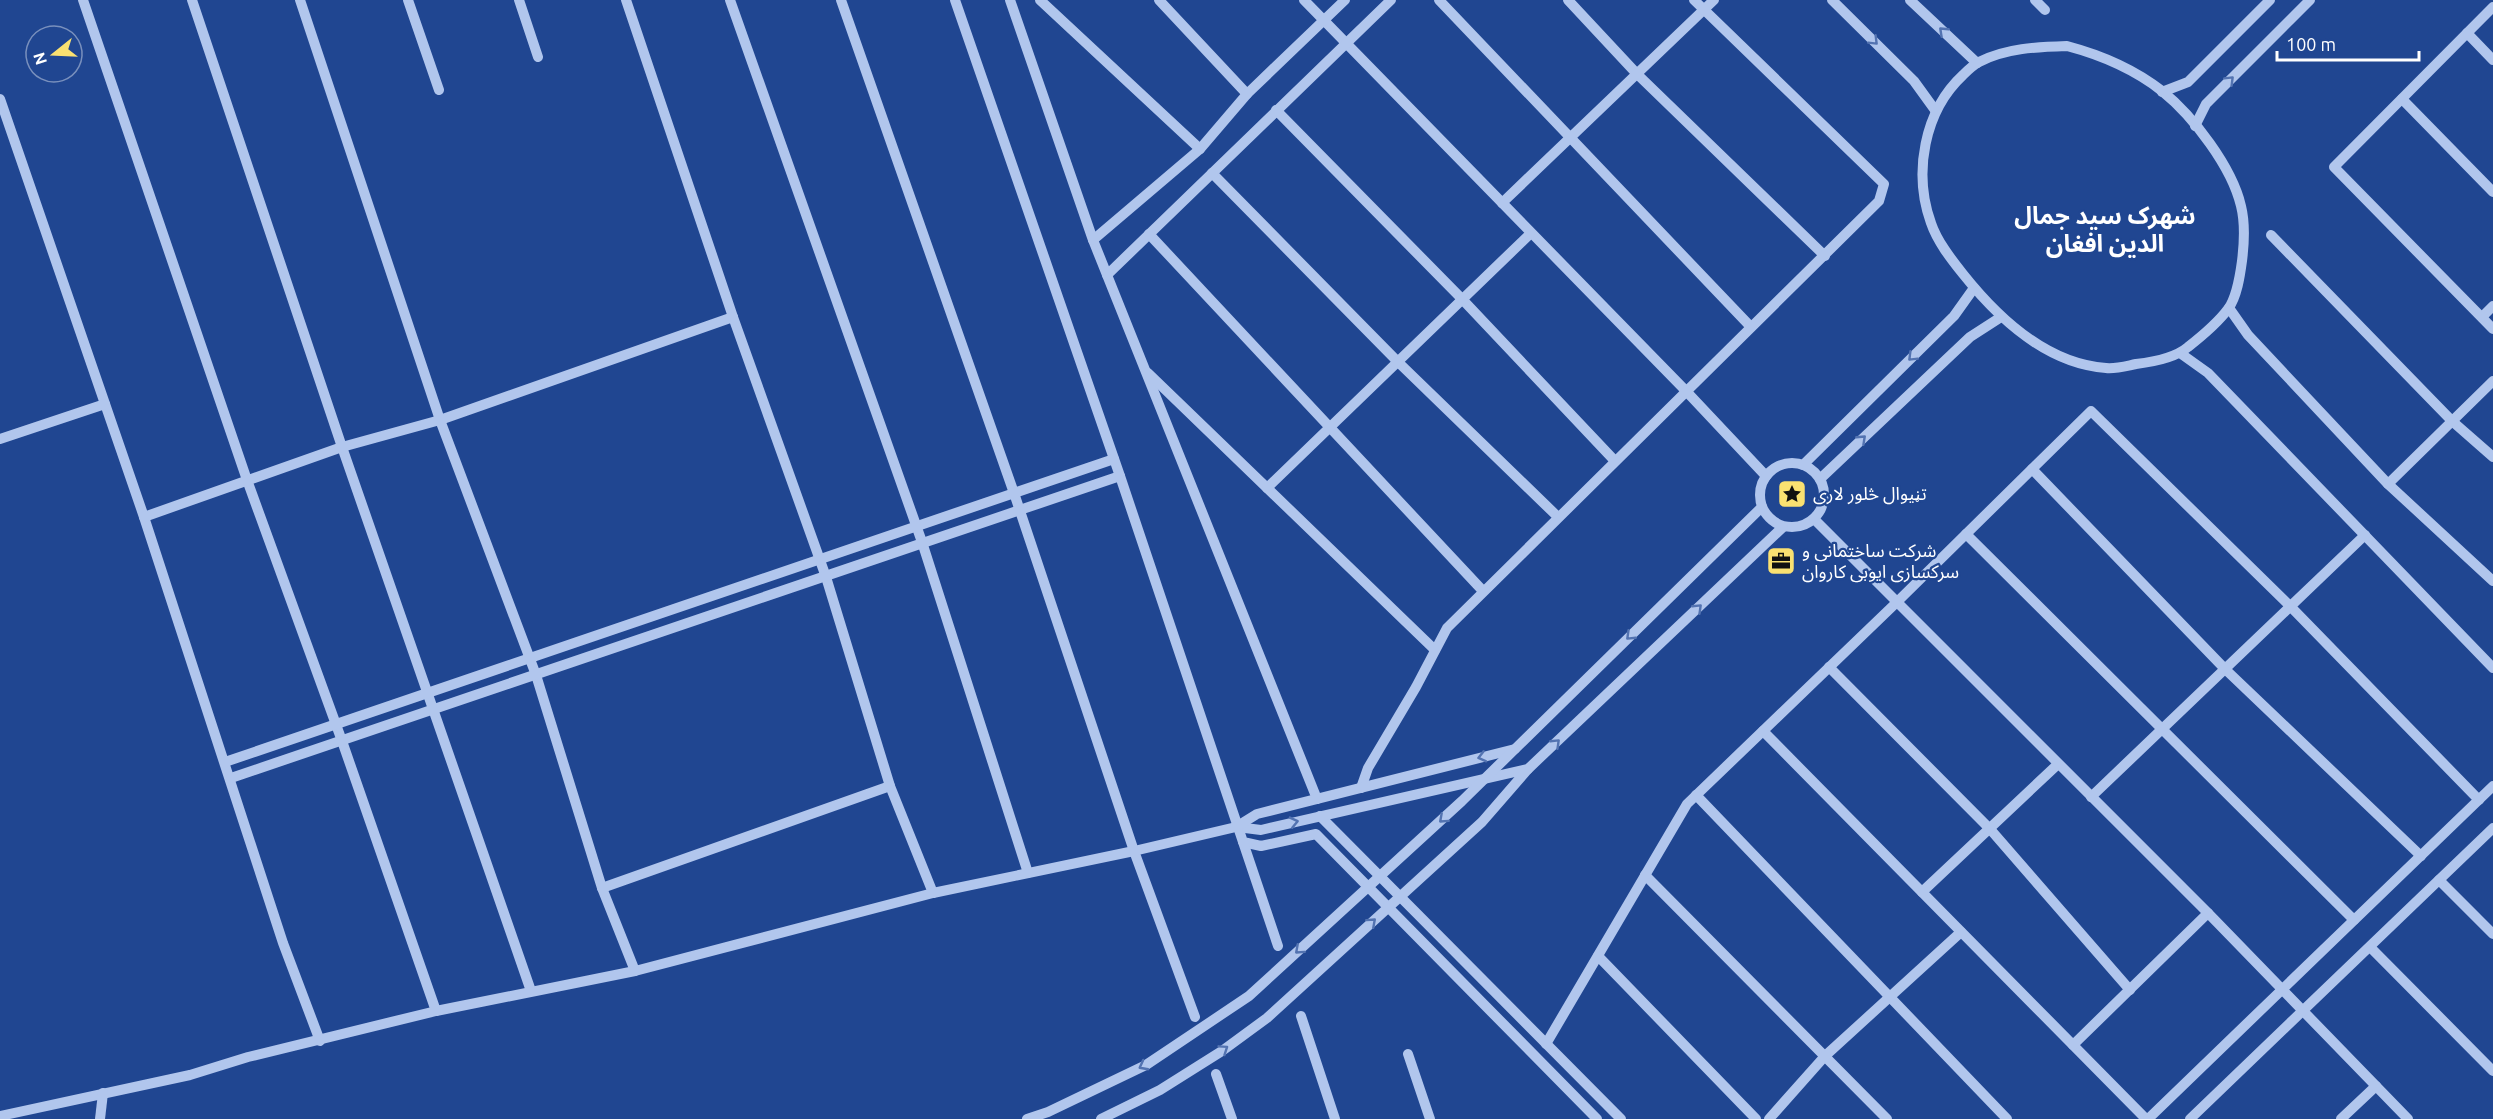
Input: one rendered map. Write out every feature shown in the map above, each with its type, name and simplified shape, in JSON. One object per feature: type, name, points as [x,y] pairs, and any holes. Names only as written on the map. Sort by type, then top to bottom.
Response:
[{"type":"street","points":[[83,0],[247,480],[336,724],[436,1011]]},
{"type":"street","points":[[192,0],[342,447],[531,991]]},
{"type":"street","points":[[300,0],[440,420],[530,658],[602,888],[635,971]]},
{"type":"street","points":[[408,0],[439,90]]},
{"type":"street","points":[[519,0],[538,57]]},
{"type":"street","points":[[626,0],[733,317],[826,577],[890,786],[933,893]]},
{"type":"street","points":[[730,0],[922,542],[1029,873]]},
{"type":"street","points":[[841,0],[1021,511],[1134,851],[1195,1017]]},
{"type":"street","points":[[955,0],[1120,476],[1236,827],[1278,946]]},
{"type":"street","points":[[1010,0],[1093,240],[1317,799]]},
{"type":"street","points":[[1040,0],[1200,149]]},
{"type":"street","points":[[1159,0],[1247,94]]},
{"type":"street","points":[[1304,0],[1766,476]]},
{"type":"street","points":[[1093,240],[1200,149],[1247,94],[1345,0]]},
{"type":"street","points":[[1107,275],[1391,0]]},
{"type":"street","points":[[1439,0],[1750,326]]},
{"type":"street","points":[[1568,0],[1637,74],[1825,256]]},
{"type":"street","points":[[1361,788],[1368,768],[1416,687],[1447,628],[1614,460],[1750,326],[1825,256],[1878,201],[1884,184],[1694,0]]},
{"type":"street","points":[[1502,203],[1714,0]]},
{"type":"street","points":[[1832,0],[1914,81],[1935,110]]},
{"type":"street","points":[[1910,0],[1977,63]]},
{"type":"street","points":[[2035,0],[2045,10]]},
{"type":"street","points":[[2162,92],[2188,82],[2270,0]]},
{"type":"street","points":[[2195,126],[2206,104],[2310,0]]},
{"type":"street","points":[[2493,7],[2334,167],[2493,329]]},
{"type":"street","points":[[2467,33],[2493,60]]},
{"type":"street","points":[[2067,46],[2093,53],[2123,67],[2162,92],[2211,145],[2225,169],[2241,206],[2244,249],[2239,280],[2229,308],[2205,333],[2180,353],[2142,364],[2108,368],[2079,363],[2037,345],[2001,317],[1950,257],[1931,225],[1922,189],[1924,151],[1935,110],[1954,83],[1977,63],[2003,53],[2036,47],[2067,46]]},
{"type":"street","points":[[0,99],[144,517],[283,943],[320,1041]]},
{"type":"street","points":[[2402,99],[2493,192]]},
{"type":"street","points":[[1276,110],[1462,299],[1614,460]]},
{"type":"street","points":[[1212,173],[1398,362],[1558,517]]},
{"type":"street","points":[[1149,234],[1483,591]]},
{"type":"street","points":[[1267,488],[1530,234]]},
{"type":"street","points":[[2271,235],[2452,421],[2493,457]]},
{"type":"street","points":[[1803,465],[1954,316],[1974,288]]},
{"type":"street","points":[[2482,317],[2493,306]]},
{"type":"street","points":[[2229,308],[2248,335],[2388,484],[2493,581]]},
{"type":"street","points":[[144,517],[342,447],[440,420],[733,317]]},
{"type":"street","points":[[1820,479],[1970,338],[2001,317]]},
{"type":"street","points":[[2180,353],[2208,373],[2493,668]]},
{"type":"street","points":[[1144,369],[1434,650]]},
{"type":"street","points":[[2388,484],[2493,381]]},
{"type":"street","points":[[0,439],[105,404]]},
{"type":"street","points":[[1546,1044],[1687,804],[2091,411],[2290,606],[2479,800]]},
{"type":"street","points":[[225,762],[1114,459]]},
{"type":"street","points":[[1783,464],[1803,465],[1820,479],[1824,500],[1814,519],[1794,528],[1783,526],[1774,522],[1762,507],[1761,485],[1773,469],[1783,464]]},
{"type":"street","points":[[2032,469],[2225,669],[2421,856]]},
{"type":"street","points":[[231,778],[1120,476]]},
{"type":"street","points":[[1027,1119],[1048,1112],[1146,1065],[1206,1027],[1249,996],[1484,779],[1762,507]]},
{"type":"street","points":[[1814,519],[2208,913],[2408,1119]]},
{"type":"street","points":[[1101,1119],[1160,1090],[1222,1051],[1267,1018],[1482,822],[1528,769],[1783,526]]},
{"type":"street","points":[[1966,534],[2354,920]]},
{"type":"street","points":[[2091,797],[2365,535]]},
{"type":"street","points":[[1829,667],[1990,829],[2130,990]]},
{"type":"street","points":[[1763,731],[2147,1119],[2493,786]]},
{"type":"street","points":[[0,1116],[190,1074],[248,1057],[436,1011],[635,971],[933,893],[1236,827],[1257,814],[1515,749]]},
{"type":"street","points":[[1922,892],[2058,764]]},
{"type":"street","points":[[1236,827],[1261,830],[1528,769]]},
{"type":"street","points":[[602,888],[890,786]]},
{"type":"street","points":[[1696,795],[2007,1119]]},
{"type":"street","points":[[1320,816],[1621,1119]]},
{"type":"street","points":[[2190,1119],[2493,828]]},
{"type":"street","points":[[1243,842],[1261,846],[1316,834],[1597,1119]]},
{"type":"street","points":[[1645,875],[1887,1119]]},
{"type":"street","points":[[2439,880],[2493,934]]},
{"type":"street","points":[[2073,1045],[2208,913]]},
{"type":"street","points":[[1769,1119],[1825,1056],[1961,932]]},
{"type":"street","points":[[2370,947],[2493,1071]]},
{"type":"street","points":[[1598,956],[1756,1119]]},
{"type":"street","points":[[1301,1016],[1335,1119]]},
{"type":"street","points":[[1408,1054],[1430,1119]]},
{"type":"street","points":[[1216,1074],[1232,1119]]},
{"type":"street","points":[[2341,1119],[2376,1086]]},
{"type":"street","points":[[100,1119],[103,1093]]},
{"type":"place","name":"تڼیوال څلور لاری","points":[[1792,494]]},
{"type":"place","name":"شرکت ساختمانی و سرکسازی ایوبی کاروان","points":[[1781,561]]},
{"type":"district","name":"شهرک سید جمال الدین افغان","points":[[2105,230]]}]
